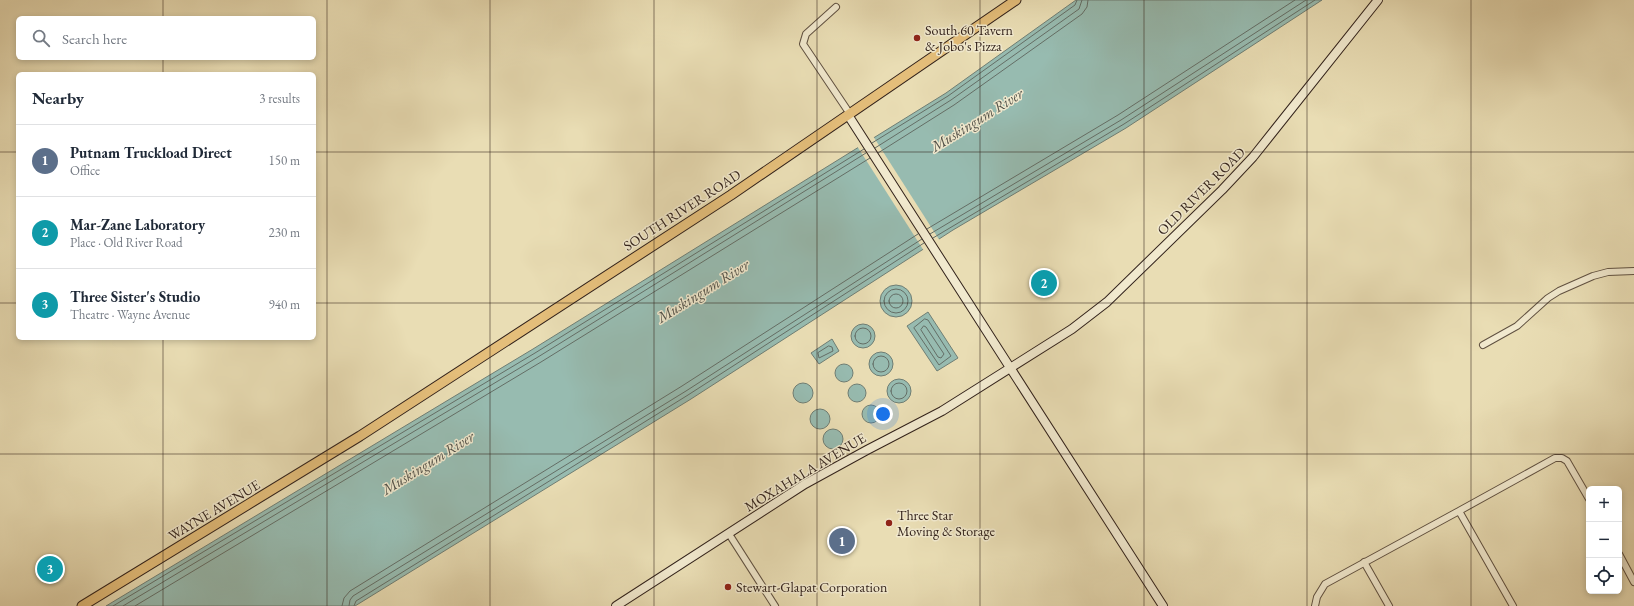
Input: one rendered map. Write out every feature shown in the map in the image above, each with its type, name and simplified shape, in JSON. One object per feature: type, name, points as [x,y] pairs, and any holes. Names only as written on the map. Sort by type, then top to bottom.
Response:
[{"type":"main road","name":"SOUTH RIVER ROAD","points":[[360,436],[731,195],[1016,0]]},
{"type":"main road","name":"OLD RIVER ROAD","points":[[1010,368],[1072,329],[1107,302],[1222,190],[1261,148],[1378,0]]},
{"type":"main road","points":[[849,114],[1163,606]]},
{"type":"main road","name":"MOXAHALA AVENUE","points":[[616,606],[805,484],[866,450],[942,411],[1010,368]]},
{"type":"main road","name":"WAYNE AVENUE","points":[[82,606],[360,436]]},
{"type":"street","points":[[836,7],[806,34],[803,44],[849,114]]},
{"type":"street","points":[[1483,345],[1517,326],[1548,298],[1559,291],[1593,276],[1608,272],[1634,272]]},
{"type":"street","points":[[1315,606],[1320,589],[1325,584],[1555,458],[1562,458],[1567,461],[1586,494]]},
{"type":"street","points":[[1459,511],[1513,606]]},
{"type":"street","points":[[729,534],[776,606]]},
{"type":"street","points":[[1621,558],[1634,582]]},
{"type":"street","points":[[1364,562],[1389,606]]},
{"type":"water","name":"Muskingum River","points":[[1076,0],[1322,0],[1126,128],[953,230],[691,399],[355,606],[106,606],[533,349],[946,93]]},
{"type":"water","points":[[893,285],[899,285],[909,292],[912,301],[911,307],[905,314],[899,317],[893,317],[883,310],[880,304],[880,298],[887,288]]},
{"type":"water","points":[[928,312],[958,358],[937,371],[907,326]]},
{"type":"water","points":[[863,324],[868,325],[874,331],[874,341],[868,347],[863,348],[858,347],[852,341],[851,336],[852,331],[858,325]]},
{"type":"water","points":[[832,339],[839,351],[819,364],[811,353]]},
{"type":"water","points":[[881,352],[886,353],[892,359],[892,369],[886,375],[881,376],[876,375],[870,369],[869,364],[870,359],[876,353]]},
{"type":"water","points":[[844,364],[851,366],[853,373],[851,380],[844,382],[837,380],[835,373],[837,366]]},
{"type":"water","points":[[899,379],[904,380],[910,386],[910,396],[904,402],[899,403],[894,402],[888,396],[887,391],[888,386],[894,380]]},
{"type":"water","points":[[799,383],[807,383],[813,389],[813,397],[807,403],[799,403],[793,397],[793,389]]},
{"type":"water","points":[[857,384],[861,385],[865,389],[865,397],[861,401],[857,402],[853,401],[849,397],[848,393],[849,389],[853,385]]},
{"type":"water","points":[[871,405],[875,406],[879,410],[879,418],[875,422],[871,423],[867,422],[863,418],[862,414],[863,410],[867,406]]},
{"type":"water","points":[[816,409],[824,409],[830,415],[830,423],[824,429],[816,429],[810,423],[810,415]]},
{"type":"water","points":[[829,429],[837,429],[843,435],[843,443],[837,449],[829,449],[823,443],[823,435]]},
{"type":"pier","points":[[873,136],[940,241],[924,251],[857,146]]},
{"type":"place","name":"South 60 Tavern & Jobo's Pizza","points":[[917,38]]},
{"type":"place","name":"Mar-Zane Laboratory","points":[[1044,283]]},
{"type":"place","name":"Three Star Moving & Storage","points":[[889,523]]},
{"type":"place","name":"Putnam Truckload Direct","points":[[842,541]]},
{"type":"place","name":"Three Sister's Studio","points":[[50,569]]},
{"type":"place","name":"Stewart-Glapat Corporation","points":[[728,587]]}]
